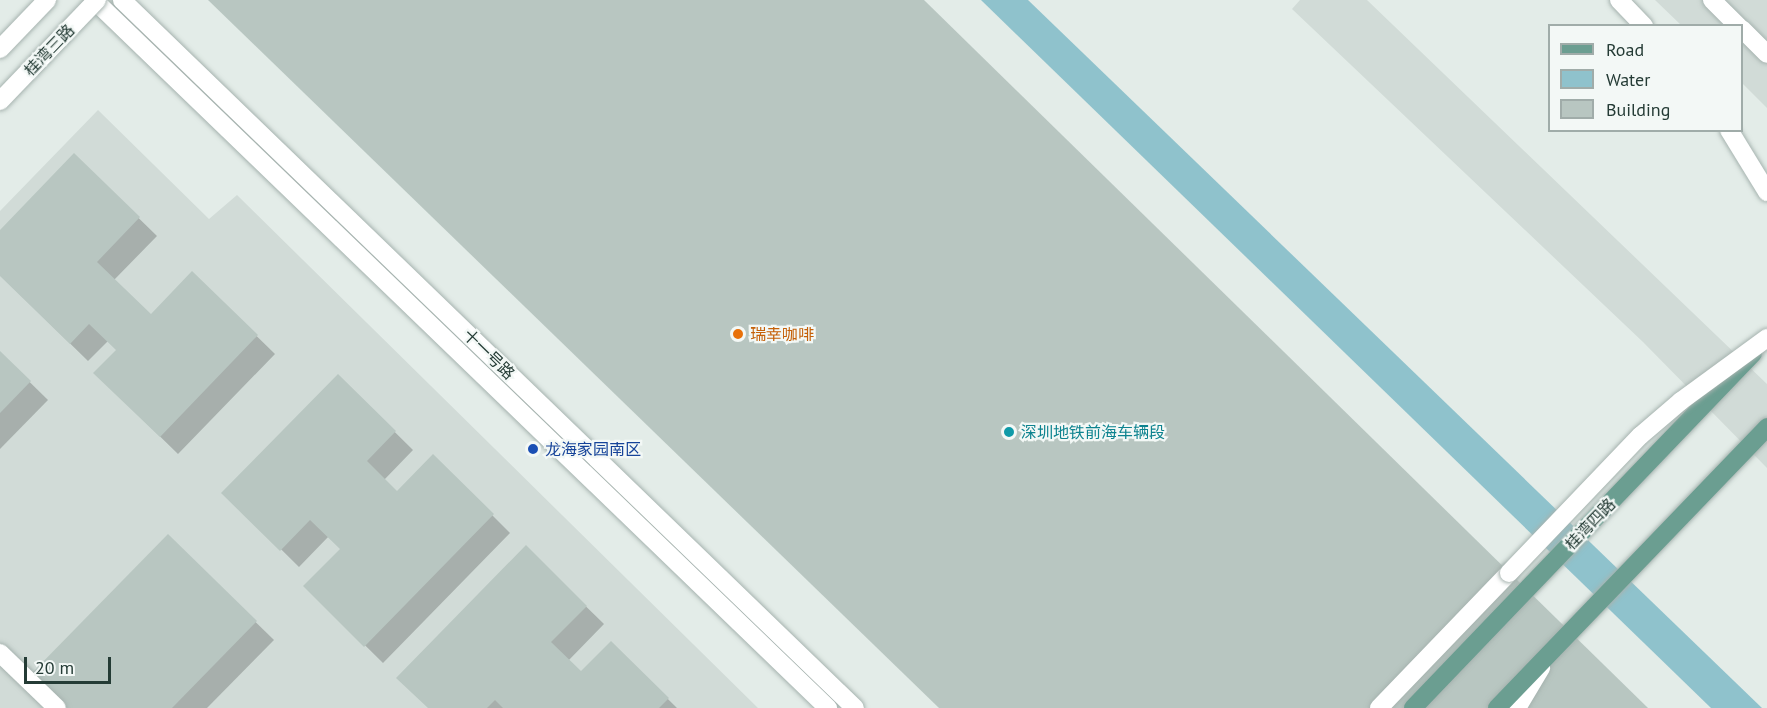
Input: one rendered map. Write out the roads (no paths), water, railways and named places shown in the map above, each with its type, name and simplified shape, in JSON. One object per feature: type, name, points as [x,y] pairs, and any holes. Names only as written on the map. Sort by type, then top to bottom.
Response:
[{"type":"main road","name":"桂湾四路","points":[[1413,708],[1767,339]]},
{"type":"main road","points":[[1497,708],[1767,427]]},
{"type":"street","points":[[0,49],[47,0]]},
{"type":"street","points":[[95,0],[828,708]]},
{"type":"street","name":"桂湾三路","points":[[0,101],[95,0]]},
{"type":"street","name":"十一号路","points":[[122,0],[855,708]]},
{"type":"street","points":[[1619,0],[1642,24]]},
{"type":"street","points":[[1712,0],[1736,24]]},
{"type":"street","points":[[1743,30],[1767,54]]},
{"type":"street","points":[[1730,132],[1767,192]]},
{"type":"street","points":[[1379,708],[1640,436],[1681,401],[1767,339]]},
{"type":"street","points":[[0,652],[57,708]]},
{"type":"street","points":[[1517,708],[1550,653]]},
{"type":"water","points":[[981,0],[1028,0],[1762,708],[1711,708]]},
{"type":"place","name":"瑞幸咖啡","points":[[738,334]]},
{"type":"place","name":"深圳地铁前海车辆段","points":[[1009,432]]},
{"type":"place","name":"龙海家园南区","points":[[533,449]]}]
